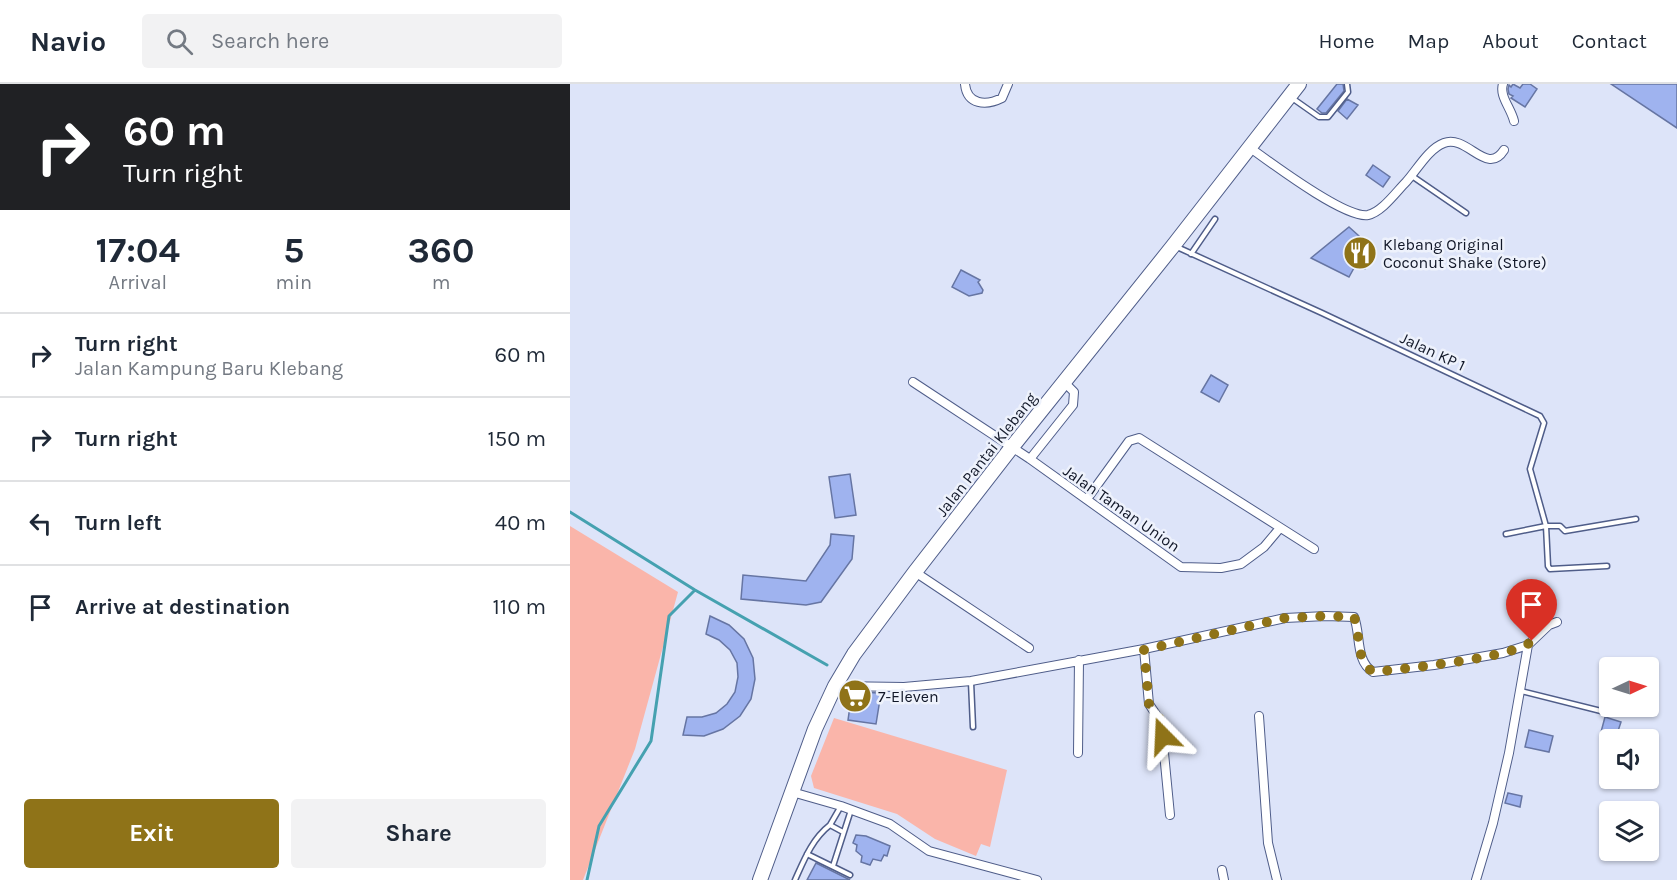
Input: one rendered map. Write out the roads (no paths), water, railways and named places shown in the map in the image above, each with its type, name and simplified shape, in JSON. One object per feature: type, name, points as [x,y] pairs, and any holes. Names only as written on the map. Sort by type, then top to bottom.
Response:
[{"type":"highway","name":"Jalan Pantai Klebang","points":[[760,880],[815,729],[835,686],[854,654],[1012,447],[1299,84]]},
{"type":"street","points":[[965,84],[972,99],[990,103],[1002,98],[1008,84]]},
{"type":"street","points":[[1503,84],[1501,93],[1512,112],[1514,122]]},
{"type":"street","points":[[1249,147],[1337,206],[1357,214],[1367,215],[1377,211],[1443,143],[1452,141],[1461,143],[1489,160],[1500,156],[1504,150]]},
{"type":"street","name":"Jalan Taman Union","points":[[913,382],[1030,459],[1181,567],[1221,568],[1241,564],[1264,547],[1280,528]]},
{"type":"street","points":[[1030,459],[1072,405],[1074,392],[1064,382]]},
{"type":"street","points":[[1087,499],[1129,441],[1139,438],[1314,549]]},
{"type":"street","points":[[915,572],[1029,648]]},
{"type":"street","points":[[835,686],[904,687],[970,681],[1144,650],[1285,618],[1326,616],[1354,617],[1362,657],[1367,668],[1373,672],[1503,653],[1528,645],[1549,626],[1557,622]]},
{"type":"street","points":[[1476,880],[1493,823],[1509,753],[1528,645]]},
{"type":"street","points":[[1144,650],[1149,704],[1161,722],[1170,815]]},
{"type":"street","points":[[1078,753],[1079,660]]},
{"type":"street","points":[[1259,716],[1268,843],[1277,880]]},
{"type":"street","points":[[792,792],[841,806],[890,824],[929,851],[1037,880]]},
{"type":"street","points":[[1222,870],[1224,880]]},
{"type":"lane","points":[[1289,96],[1319,117],[1328,117],[1348,92],[1347,84]]},
{"type":"lane","points":[[1412,176],[1466,213]]},
{"type":"lane","points":[[1191,254],[1215,219]]},
{"type":"lane","name":"Jalan KP 1","points":[[1173,246],[1344,323],[1540,416],[1544,423],[1530,469],[1546,526],[1550,569],[1607,566]]},
{"type":"lane","points":[[1506,534],[1546,526],[1560,526],[1564,531],[1636,519]]},
{"type":"lane","points":[[970,681],[973,727]]},
{"type":"lane","points":[[1520,691],[1599,711]]},
{"type":"lane","points":[[795,880],[820,833],[830,825],[841,806]]},
{"type":"lane","points":[[832,866],[851,810]]},
{"type":"lane","points":[[830,825],[843,832]]},
{"type":"lane","points":[[807,854],[850,875]]},
{"type":"waterway","points":[[570,512],[695,590],[827,665]]},
{"type":"waterway","points":[[587,880],[599,826],[651,741],[669,616],[695,590]]},
{"type":"place","name":"Klebang Original Coconut Shake (Store)","points":[[1360,253]]},
{"type":"place","name":"7-Eleven","points":[[855,696]]}]
